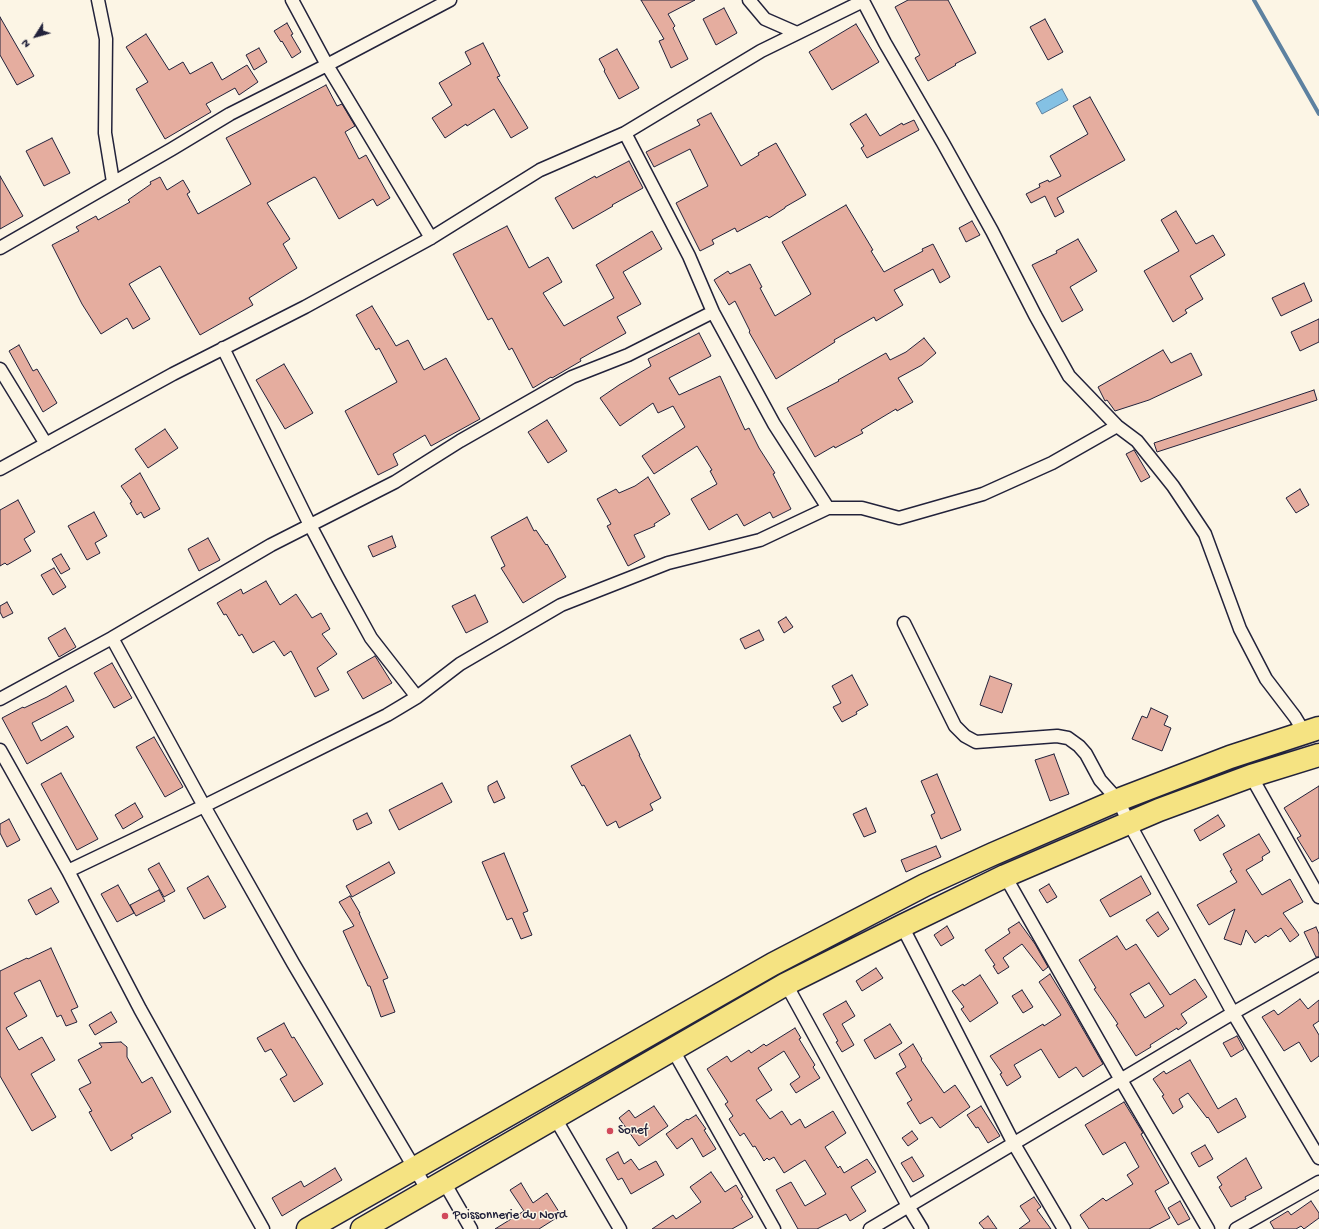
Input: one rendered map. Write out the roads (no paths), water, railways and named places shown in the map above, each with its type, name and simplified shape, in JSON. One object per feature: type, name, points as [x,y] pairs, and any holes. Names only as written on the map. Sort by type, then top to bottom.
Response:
[{"type":"highway","points":[[308,1229],[415,1169],[542,1094],[773,964],[925,885],[1118,800],[1230,757],[1315,729]]},
{"type":"highway","points":[[362,1229],[673,1050],[746,1006],[786,984],[902,926],[1006,876],[1159,810],[1251,776],[1319,755]]},
{"type":"highway","points":[[734,986],[746,1006]]},
{"type":"street","points":[[98,0],[106,39],[105,134],[113,182]]},
{"type":"street","points":[[292,0],[327,65],[431,238]]},
{"type":"street","points":[[0,248],[230,114],[450,0]]},
{"type":"street","points":[[749,0],[765,19],[797,33]]},
{"type":"street","points":[[0,469],[173,374],[305,307],[431,238],[540,170],[625,132],[761,52],[863,1],[885,43],[988,224],[1035,315],[1069,376],[1117,426],[1137,441],[1173,486],[1205,534],[1240,630],[1266,679],[1295,717],[1315,729]]},
{"type":"street","points":[[625,132],[689,256],[713,312],[774,424],[828,508]]},
{"type":"street","points":[[0,699],[112,638],[271,546],[395,482],[460,441],[572,377],[628,355],[713,312]]},
{"type":"street","points":[[223,348],[310,525],[371,638],[417,697]]},
{"type":"street","points":[[0,369],[46,444]]},
{"type":"street","points":[[68,871],[204,806],[387,715],[417,697],[460,664],[561,605],[668,563],[760,540],[828,508],[862,508],[899,518],[983,494],[1052,463],[1117,426]]},
{"type":"street","points":[[904,623],[955,726],[965,736],[976,742],[1057,736],[1068,738],[1079,746],[1086,754],[1100,780],[1118,800],[1129,823],[1233,1012],[1319,1158]]},
{"type":"street","points":[[112,638],[204,806],[293,963],[415,1169],[436,1187],[471,1229]]},
{"type":"street","points":[[0,750],[68,871],[140,1009],[263,1229]]},
{"type":"street","points":[[1251,776],[1319,897]]},
{"type":"street","points":[[1006,876],[1121,1080],[1208,1229]]},
{"type":"street","points":[[902,926],[1014,1144],[1064,1229]]},
{"type":"street","points":[[870,1229],[1233,1012],[1319,964]]},
{"type":"street","points":[[786,984],[922,1229]]},
{"type":"street","points":[[673,1050],[774,1229]]},
{"type":"street","points":[[555,1118],[620,1229]]},
{"type":"street","points":[[1236,1229],[1319,1182]]},
{"type":"water","points":[[1062,89],[1068,100],[1042,114],[1036,103]]},
{"type":"waterway","points":[[1254,0],[1319,114]]},
{"type":"place","name":"Sonef","points":[[610,1131]]},
{"type":"place","name":"Poissonnerie du Nord","points":[[445,1216]]}]
